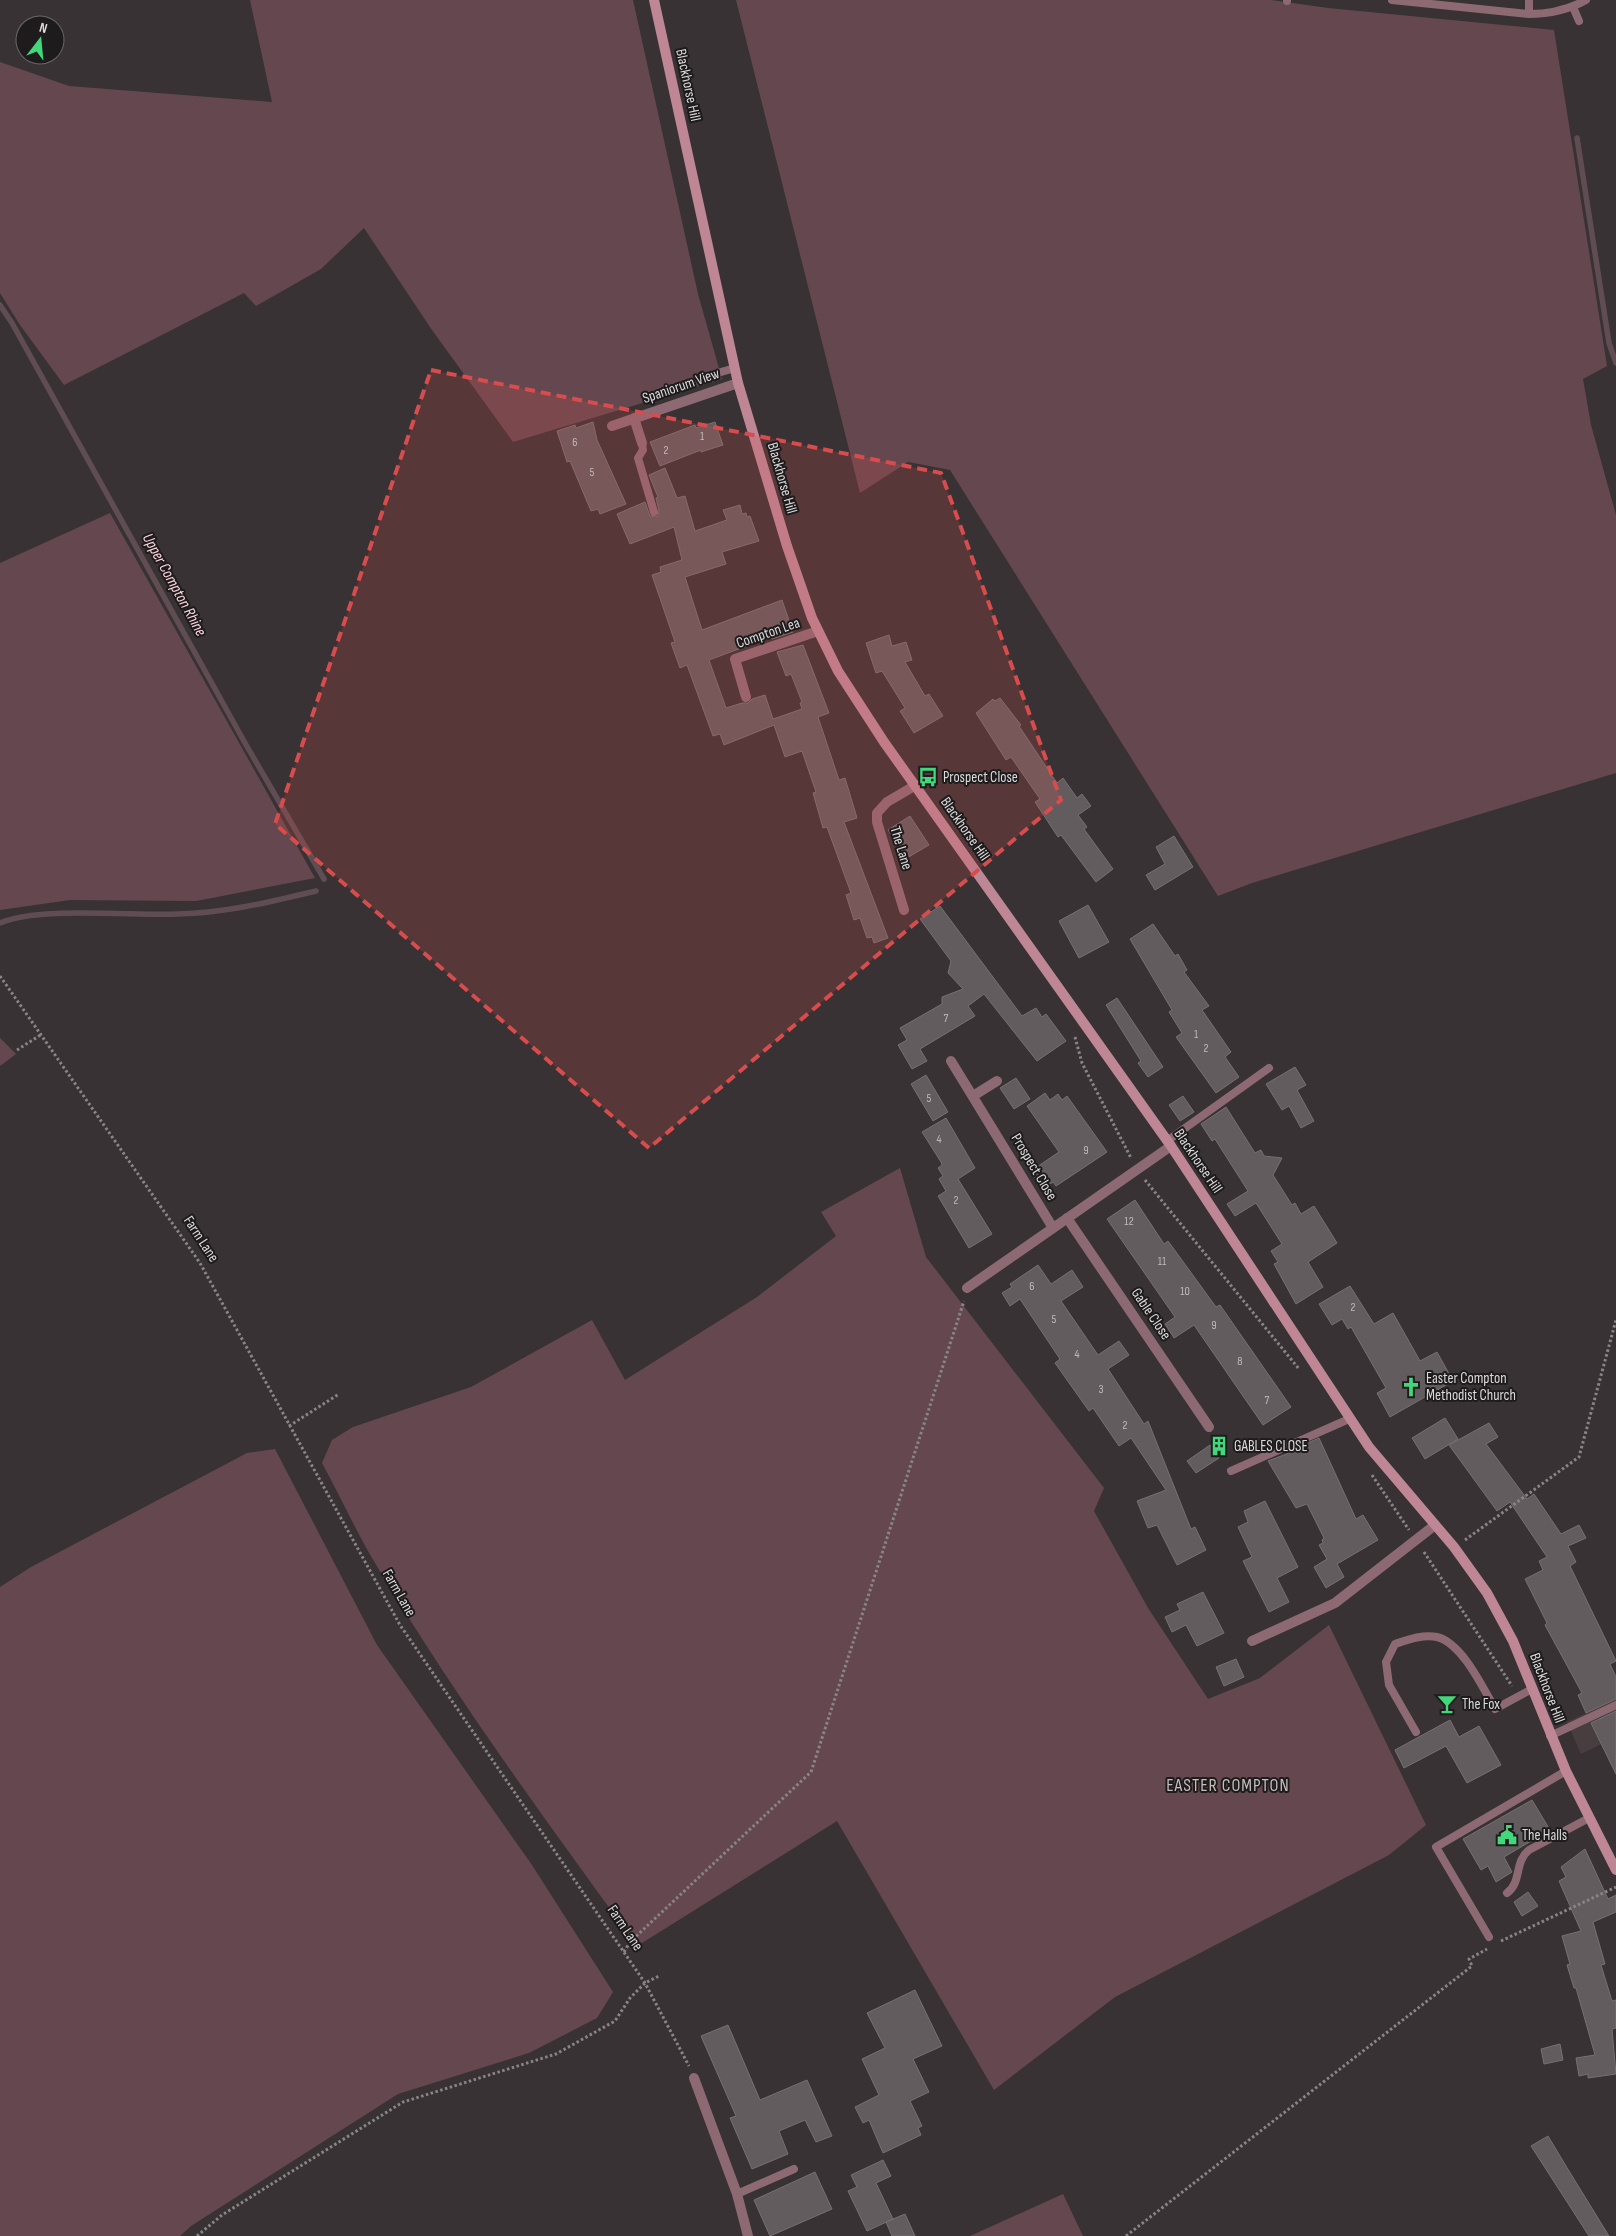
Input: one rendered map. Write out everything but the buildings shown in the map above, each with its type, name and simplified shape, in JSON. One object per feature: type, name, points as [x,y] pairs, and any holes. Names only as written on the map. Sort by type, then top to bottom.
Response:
[{"type":"main road","name":"Blackhorse Hill","points":[[654,0],[738,383],[787,546],[818,631],[838,671],[884,742],[1169,1143],[1349,1419],[1392,1476],[1454,1548],[1487,1593],[1513,1641],[1550,1736],[1566,1771],[1616,1870]]},
{"type":"street","name":"Spaniorum View","points":[[612,426],[738,383]]},
{"type":"street","name":"Spaniorum View","points":[[634,418],[642,443]]},
{"type":"street","name":"Compton Lea","points":[[746,697],[735,659],[818,631]]},
{"type":"street","name":"The Lane","points":[[904,910],[877,822],[877,813],[887,802],[916,785]]},
{"type":"street","name":"Prospect Close","points":[[951,1061],[1053,1228]]},
{"type":"street","points":[[973,1096],[996,1081]]},
{"type":"street","points":[[967,1288],[1137,1170],[1169,1143]]},
{"type":"street","name":"Gable Close","points":[[1067,1218],[1209,1426]]},
{"type":"street","points":[[1252,1642],[1335,1603],[1435,1525]]},
{"type":"street","points":[[694,2078],[737,2194],[748,2236]]},
{"type":"lane","points":[[1392,0],[1529,14],[1547,14],[1574,7],[1586,0]]},
{"type":"lane","points":[[1528,0],[1529,14]]},
{"type":"lane","points":[[1574,7],[1579,21]]},
{"type":"lane","points":[[707,376],[735,368]]},
{"type":"lane","points":[[642,443],[643,450],[638,458],[654,512]]},
{"type":"lane","points":[[1169,1143],[1269,1068]]},
{"type":"lane","points":[[1231,1471],[1349,1419]]},
{"type":"lane","points":[[1416,1732],[1389,1685],[1386,1662],[1394,1644],[1417,1637],[1438,1637],[1464,1656],[1495,1709],[1532,1689]]},
{"type":"lane","points":[[1550,1736],[1616,1705]]},
{"type":"lane","points":[[1489,1937],[1436,1847],[1566,1771]]},
{"type":"lane","points":[[1507,1893],[1514,1888],[1521,1856],[1528,1850],[1589,1818]]},
{"type":"lane","points":[[737,2194],[794,2169]]},
{"type":"path","name":"Farm Lane","points":[[0,976],[200,1263],[400,1625],[645,1983],[679,2044],[694,2078]]},
{"type":"path","points":[[1072,1028],[1082,1063],[1137,1170],[1304,1375]]},
{"type":"path","points":[[17,1050],[42,1034]]},
{"type":"path","points":[[624,1952],[630,1942],[811,1772],[967,1288]]},
{"type":"path","points":[[1454,1548],[1579,1457],[1616,1320]]},
{"type":"path","points":[[289,1426],[339,1394]]},
{"type":"path","points":[[1371,1473],[1518,1695]]},
{"type":"path","points":[[1126,2236],[1472,1966],[1469,1959],[1512,1935],[1616,1887]]},
{"type":"path","points":[[197,2236],[222,2215],[403,2102],[556,2054],[615,2021],[630,1998],[645,1983],[659,1976]]},
{"type":"highlighted area","points":[[431,370],[941,473],[1061,800],[649,1148],[275,824]]},
{"type":"shaded area","points":[[250,0],[633,0],[698,294],[722,379],[513,442],[432,330],[364,228],[321,269],[256,306],[244,293],[64,385],[20,325],[0,293],[0,62],[69,86],[272,102]]},
{"type":"shaded area","points":[[736,0],[1271,0],[1328,8],[1554,30],[1607,366],[1583,379],[1591,425],[1616,515],[1616,773],[1252,883],[1218,896],[950,470],[908,462],[860,493]]},
{"type":"shaded area","points":[[110,513],[315,878],[196,901],[70,900],[0,910],[0,563]]},
{"type":"shaded area","points":[[0,1038],[16,1054],[0,1066]]},
{"type":"shaded area","points":[[900,1168],[926,1257],[1104,1488],[1094,1511],[1148,1608],[1208,1699],[1260,1678],[1329,1625],[1426,1825],[1389,1855],[1115,1997],[994,2090],[837,1821],[642,1943],[629,1935],[530,1798],[435,1659],[361,1539],[322,1463],[332,1440],[353,1427],[471,1387],[592,1320],[625,1380],[757,1297],[836,1236],[821,1212]]},
{"type":"shaded area","points":[[275,1449],[377,1645],[532,1865],[613,1992],[597,2018],[529,2053],[398,2094],[191,2226],[180,2236],[0,2236],[0,1587],[31,1567],[247,1453]]},
{"type":"shaded area","points":[[1616,1699],[1616,1737],[1581,1754],[1567,1722]]},
{"type":"shaded area","points":[[1063,2194],[1083,2236],[970,2236]]},
{"type":"waterway","points":[[1577,138],[1609,343],[1616,363]]},
{"type":"waterway","name":"Upper Compton Rhine","points":[[0,305],[12,323],[245,743],[324,879]]},
{"type":"waterway","points":[[0,923],[16,918],[61,913],[159,914],[213,912],[265,903],[316,891]]},
{"type":"place","name":"Prospect Close","points":[[928,777]]},
{"type":"place","name":"Easter Compton Methodist Church","points":[[1411,1387]]},
{"type":"place","name":"GABLES CLOSE","points":[[1219,1446]]},
{"type":"place","name":"The Fox","points":[[1447,1704]]},
{"type":"place","name":"The Halls","points":[[1507,1835]]},
{"type":"district","name":"EASTER COMPTON","points":[[1228,1785]]}]
